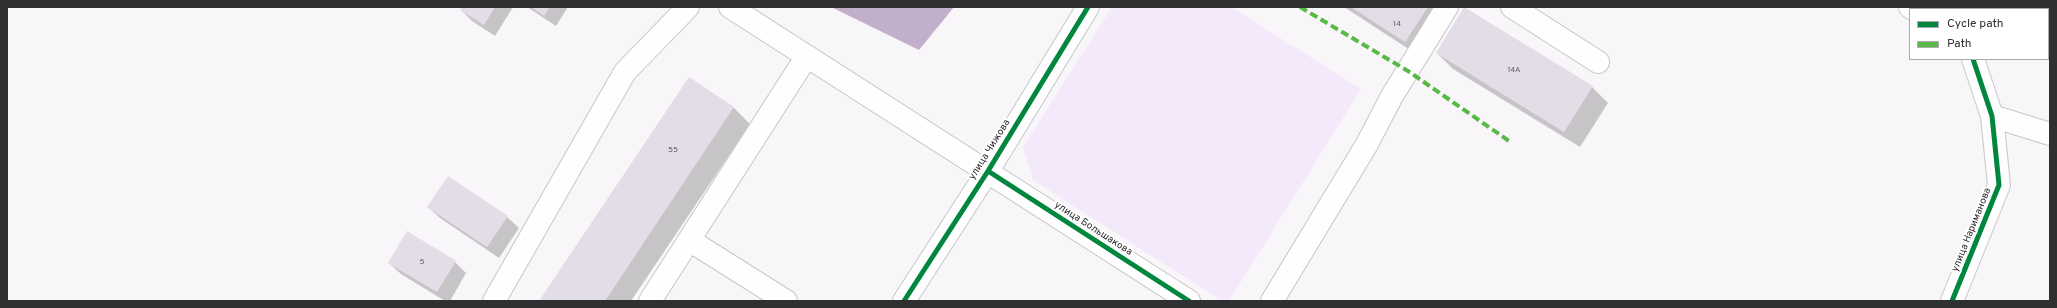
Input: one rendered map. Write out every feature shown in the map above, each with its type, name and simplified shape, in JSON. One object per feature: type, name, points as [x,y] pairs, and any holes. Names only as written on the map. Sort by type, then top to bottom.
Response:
[{"type":"street","points":[[494,301],[625,72],[688,7]]},
{"type":"street","name":"улица Большакова","points":[[730,7],[1189,301]]},
{"type":"street","name":"улица Чижова","points":[[904,301],[988,171],[1088,7]]},
{"type":"street","points":[[1272,301],[1366,144],[1392,96],[1447,7]]},
{"type":"street","points":[[1512,7],[1598,62]]},
{"type":"street","points":[[650,301],[807,56]]},
{"type":"street","name":"улица Нариманова","points":[[1952,301],[1999,185],[1992,116],[1973,60]]},
{"type":"street","points":[[1992,116],[2050,134]]},
{"type":"street","points":[[689,240],[786,301]]},
{"type":"shaded area","points":[[831,7],[954,7],[919,50]]},
{"type":"shaded area","points":[[1112,7],[1231,7],[1361,89],[1229,301],[1222,301],[1033,180],[1023,147]]},
{"type":"building","points":[[462,7],[495,7],[484,25],[460,10]]},
{"type":"building","points":[[531,7],[550,7],[544,16]]},
{"type":"building","points":[[1351,7],[1428,7],[1405,42]]},
{"type":"building","points":[[1464,7],[1593,86],[1564,132],[1436,53]]},
{"type":"building","points":[[689,77],[734,107],[605,301],[539,301]]},
{"type":"building","points":[[448,176],[508,216],[487,247],[427,207]]},
{"type":"building","points":[[407,231],[456,261],[437,292],[388,263]]},
{"type":"marked path","points":[[1300,7],[1408,71],[1509,141]]},
{"type":"cycle path","points":[[904,301],[988,171],[1088,7]]},
{"type":"cycle path","points":[[1952,301],[1999,185],[1992,116],[1973,60]]},
{"type":"cycle path","points":[[988,171],[1189,301]]}]
